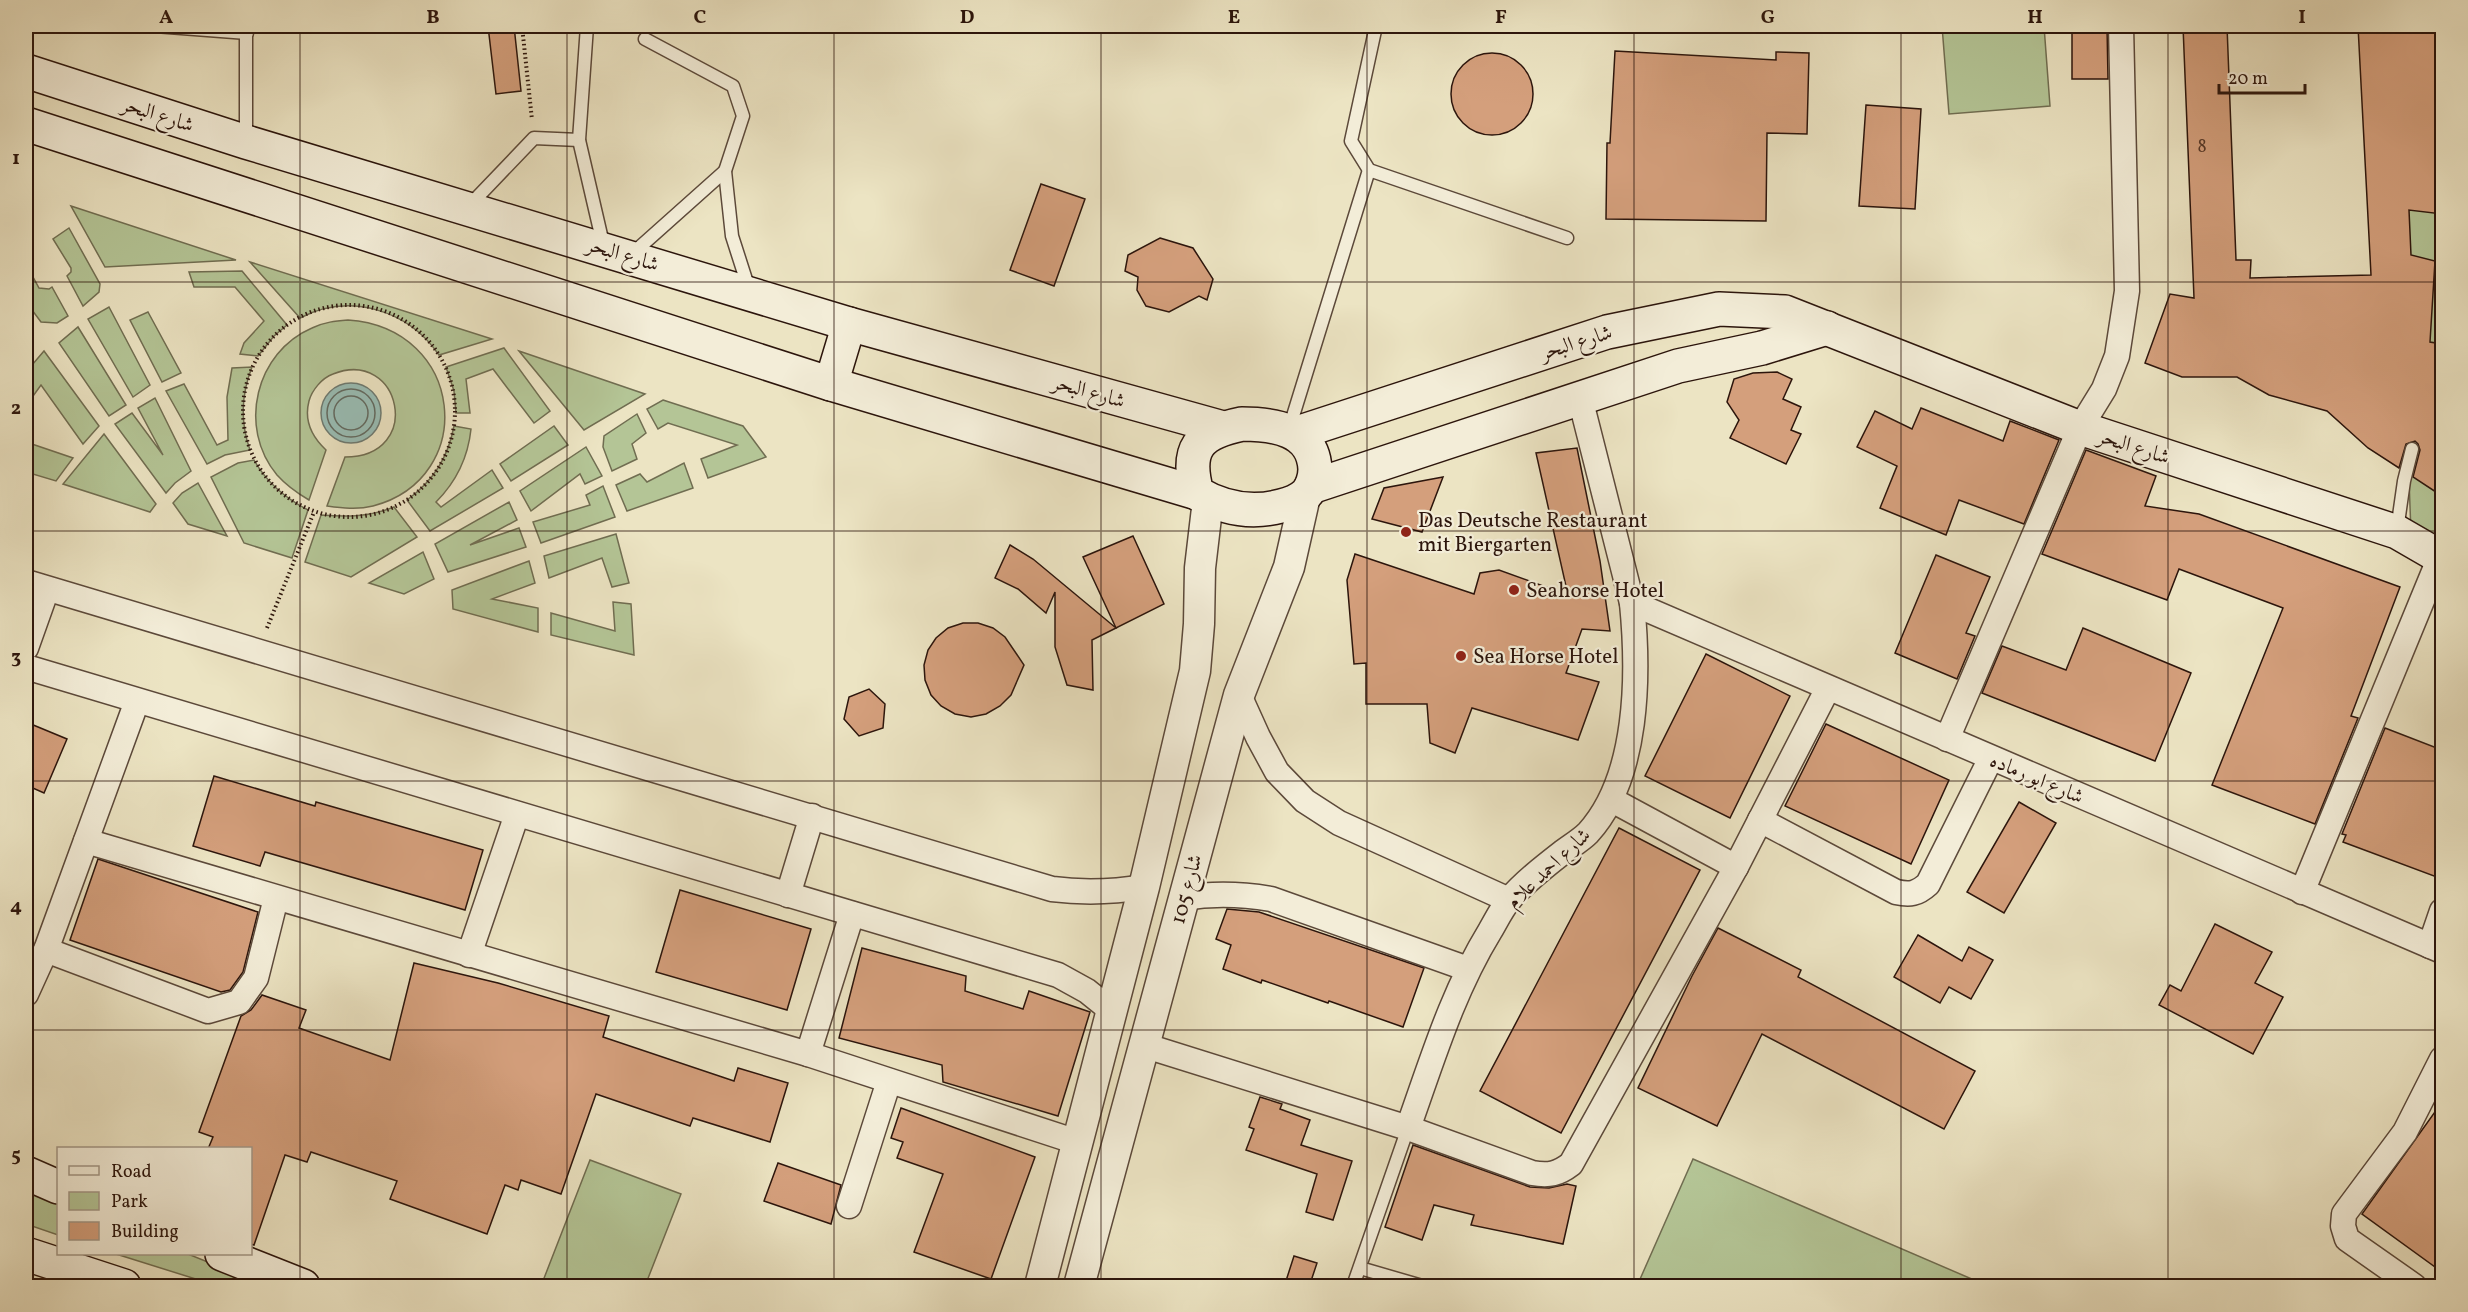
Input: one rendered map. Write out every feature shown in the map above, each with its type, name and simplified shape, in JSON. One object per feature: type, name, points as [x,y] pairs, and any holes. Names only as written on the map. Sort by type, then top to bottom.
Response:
[{"type":"main road","name":"شارع البحر","points":[[26,71],[246,142],[617,252],[849,324],[1223,428]]},
{"type":"main road","points":[[175,171],[181,122]]},
{"type":"main road","points":[[26,124],[831,384],[1202,496],[1226,507],[1247,511],[1267,510],[1287,505],[1308,492],[1678,366],[1762,348],[1827,328]]},
{"type":"main road","name":"شارع البحر","points":[[1292,432],[1607,332],[1719,309],[1785,312],[2080,428],[2397,532],[2441,557]]},
{"type":"main road","points":[[831,384],[849,324]]},
{"type":"main road","points":[[1202,496],[1192,474],[1192,458],[1198,445],[1209,434],[1242,424],[1260,424],[1292,432],[1307,444],[1314,457],[1315,472],[1308,492]]},
{"type":"main road","points":[[26,1173],[57,1187]]},
{"type":"main road","points":[[26,1254],[124,1287]]},
{"type":"main road","points":[[224,1255],[303,1287]]},
{"type":"street","points":[[1947,739],[2080,428],[2104,389],[2116,356],[2127,291],[2121,26]]},
{"type":"street","name":"شارع احمد علام","points":[[1408,1128],[1454,1000],[1468,969],[1509,900],[1557,857],[1587,834],[1612,800],[1625,761],[1631,719],[1635,638],[1632,603],[1580,398]]},
{"type":"street","name":"شارع 105","points":[[1079,1287],[1239,695],[1289,567],[1308,492]]},
{"type":"street","name":"شارع 105","points":[[1040,1287],[1144,887],[1195,671],[1199,624],[1202,496]]},
{"type":"street","points":[[2302,892],[2441,557]]},
{"type":"street","points":[[26,648],[36,585],[1052,889],[1083,893],[1114,892],[1144,887]]},
{"type":"street","name":"شارع ابو رماده","points":[[1632,603],[2436,949]]},
{"type":"street","points":[[26,667],[1058,975],[1087,991],[1112,1011]]},
{"type":"street","points":[[1143,1045],[1408,1128],[1532,1173],[1547,1176],[1560,1172],[1571,1164],[1736,867],[1828,688]]},
{"type":"street","points":[[1239,695],[1277,772],[1305,801],[1339,823],[1509,900]]},
{"type":"street","points":[[26,994],[45,950],[137,701]]},
{"type":"street","points":[[1760,820],[1896,892],[1908,894],[1919,892],[1928,884],[1991,758]]},
{"type":"street","points":[[1612,800],[1736,867]]},
{"type":"street","points":[[469,955],[517,814]]},
{"type":"street","points":[[788,895],[812,816]]},
{"type":"street","points":[[86,841],[808,1054],[1077,1142]]},
{"type":"street","points":[[1184,898],[1209,894],[1240,894],[1271,899],[1468,969]]},
{"type":"street","points":[[45,950],[208,1011],[239,1002],[256,978],[276,897]]},
{"type":"street","points":[[2436,949],[2442,911]]},
{"type":"street","points":[[808,1054],[852,914]]},
{"type":"street","points":[[2414,1287],[2347,1239],[2343,1226],[2344,1214],[2405,1132],[2442,1059]]},
{"type":"street","points":[[849,1206],[889,1081]]},
{"type":"lane","points":[[155,26],[247,29],[246,142]]},
{"type":"lane","points":[[587,26],[579,140],[617,252],[724,171]]},
{"type":"lane","points":[[1376,26],[1351,141],[1369,170],[1567,238]]},
{"type":"lane","points":[[645,39],[733,86],[743,116],[724,171],[732,236],[751,293]]},
{"type":"lane","points":[[467,207],[534,138],[579,140]]},
{"type":"lane","points":[[1292,432],[1369,170]]},
{"type":"lane","points":[[2397,532],[2404,481],[2412,449]]},
{"type":"lane","name":"شارع احمد علام","points":[[1353,1287],[1408,1128]]},
{"type":"lane","points":[[1360,1268],[1422,1287]]},
{"type":"path","points":[[522,26],[534,138]]},
{"type":"path","points":[[342,305],[368,307],[392,314],[424,335],[448,372],[454,391],[456,416],[447,453],[435,475],[394,507],[377,514],[357,517],[321,515],[314,512],[283,495],[268,481],[254,460],[245,435],[242,412],[244,389],[249,374],[258,356],[274,336],[287,325],[305,315],[342,305]]},
{"type":"path","points":[[258,651],[314,512]]},
{"type":"green space","points":[[1942,26],[2044,26],[2050,106],[1949,114]]},
{"type":"green space","points":[[2392,26],[2442,26],[2442,539],[2411,533]]},
{"type":"green space","points":[[71,206],[236,260],[105,267]]},
{"type":"green space","points":[[69,228],[100,284],[99,292],[83,306],[67,276],[71,268],[53,239]]},
{"type":"green space","points":[[250,262],[492,339],[439,355],[426,339],[411,327],[377,310],[358,306],[338,306],[319,310],[300,318]]},
{"type":"green space","points":[[26,264],[39,288],[52,287],[68,316],[57,323],[41,322],[26,302]]},
{"type":"green space","points":[[242,271],[287,325],[274,336],[258,356],[240,354],[244,343],[264,321],[235,287],[194,287],[189,272]]},
{"type":"green space","points":[[109,307],[150,385],[133,397],[88,319]]},
{"type":"green space","points":[[148,312],[181,373],[162,382],[130,320]]},
{"type":"green space","points":[[348,320],[387,329],[416,348],[435,375],[444,406],[443,437],[430,466],[407,490],[373,506],[361,508],[327,506],[345,457],[370,452],[386,440],[394,424],[394,405],[388,388],[375,376],[356,370],[333,374],[321,381],[312,393],[308,408],[308,421],[313,434],[326,450],[309,500],[280,479],[265,456],[258,435],[256,414],[258,392],[277,354],[293,339],[312,328],[334,321]]},
{"type":"green space","points":[[78,327],[126,405],[109,416],[59,343]]},
{"type":"green space","points":[[504,348],[550,411],[534,423],[493,369],[466,379],[470,413],[456,413],[454,391],[446,367]]},
{"type":"green space","points":[[44,351],[99,426],[83,444],[41,385],[28,403],[26,402],[26,372]]},
{"type":"green space","points":[[519,351],[645,394],[584,430]]},
{"type":"green space","points":[[252,367],[243,409],[250,450],[225,455],[207,464],[166,391],[184,384],[217,445],[228,440],[227,397],[232,368]]},
{"type":"green space","points":[[155,398],[191,471],[166,493],[115,424],[132,413],[163,455],[138,408]]},
{"type":"green space","points":[[663,400],[743,426],[766,457],[708,478],[701,459],[737,445],[668,423],[658,429],[647,409]]},
{"type":"green space","points":[[637,414],[646,433],[632,444],[637,459],[612,471],[603,447],[604,436]]},
{"type":"green space","points":[[454,426],[471,429],[467,450],[455,478],[436,502],[441,507],[492,470],[503,488],[430,531],[407,500],[432,477],[438,468],[448,448]]},
{"type":"green space","points":[[554,426],[568,445],[511,481],[500,464]]},
{"type":"green space","points":[[104,434],[156,504],[150,512],[63,484]]},
{"type":"green space","points":[[26,442],[73,458],[56,481],[26,472]]},
{"type":"green space","points":[[586,447],[602,476],[585,484],[580,474],[531,511],[520,491]]},
{"type":"green space","points":[[254,460],[277,489],[308,510],[292,558],[244,543],[211,477],[238,463]]},
{"type":"green space","points":[[684,463],[693,488],[627,511],[616,485],[640,474],[647,482]]},
{"type":"green space","points":[[198,483],[227,536],[188,524],[173,503],[182,493]]},
{"type":"green space","points":[[603,486],[615,517],[541,543],[533,522],[590,505],[586,495]]},
{"type":"green space","points":[[509,502],[517,520],[470,545],[519,528],[526,547],[448,572],[435,544]]},
{"type":"green space","points":[[394,507],[417,537],[351,577],[305,562],[321,515],[358,516]]},
{"type":"green space","points":[[616,534],[629,583],[612,587],[602,558],[549,578],[544,556]]},
{"type":"green space","points":[[423,552],[434,579],[404,594],[369,583]]},
{"type":"green space","points":[[529,561],[535,583],[492,599],[538,608],[538,632],[453,609],[452,590]]},
{"type":"green space","points":[[613,602],[631,604],[634,655],[551,635],[551,613],[615,631]]},
{"type":"green space","points":[[1693,1159],[1988,1286],[1637,1286]]},
{"type":"green space","points":[[590,1160],[681,1194],[645,1286],[541,1286]]},
{"type":"green space","points":[[26,1187],[57,1201],[57,1235],[26,1224]]},
{"type":"green space","points":[[119,1255],[190,1255],[267,1286],[218,1286]]},
{"type":"water","points":[[345,383],[357,383],[373,391],[379,401],[381,413],[379,425],[373,435],[357,443],[345,443],[329,435],[321,419],[321,407],[329,391]]},
{"type":"building","points":[[488,26],[514,26],[521,91],[496,94]]},
{"type":"building","points":[[2072,26],[2107,26],[2108,79],[2072,79]]},
{"type":"building","points":[[2183,26],[2227,26],[2236,260],[2251,260],[2250,278],[2371,275],[2358,26],[2399,26],[2399,33],[2442,31],[2442,214],[2409,210],[2411,255],[2435,261],[2430,342],[2442,344],[2442,496],[2413,477],[2420,450],[2415,441],[2406,444],[2399,468],[2368,448],[2327,411],[2269,395],[2237,377],[2182,377],[2145,363],[2170,294],[2194,298]]},
{"type":"building","points":[[1615,51],[1776,60],[1776,52],[1809,53],[1807,134],[1767,133],[1766,221],[1606,219],[1607,143],[1610,143]]},
{"type":"building","points":[[1484,53],[1500,53],[1515,60],[1526,71],[1533,86],[1530,110],[1521,123],[1500,135],[1484,135],[1469,128],[1458,117],[1451,102],[1451,86],[1458,71],[1469,60]]},
{"type":"building","points":[[1866,105],[1921,109],[1915,209],[1859,206]]},
{"type":"building","points":[[1041,184],[1085,199],[1054,286],[1010,270]]},
{"type":"building","points":[[1160,238],[1193,248],[1213,279],[1207,300],[1199,296],[1169,312],[1146,306],[1137,290],[1138,277],[1125,271],[1128,255]]},
{"type":"building","points":[[1777,372],[1792,379],[1783,399],[1801,407],[1791,430],[1801,434],[1786,464],[1730,438],[1739,420],[1727,402],[1734,379],[1753,373]]},
{"type":"building","points":[[1921,408],[2003,441],[2010,421],[2059,440],[2024,524],[1959,500],[1946,535],[1880,508],[1897,466],[1857,447],[1875,411],[1912,429]]},
{"type":"building","name":"Seahorse Hotel","points":[[1577,448],[1600,561],[1610,631],[1582,629],[1566,673],[1599,682],[1578,740],[1472,708],[1455,753],[1430,743],[1427,704],[1366,704],[1366,663],[1354,664],[1347,580],[1355,554],[1474,594],[1480,573],[1499,570],[1568,595],[1536,453]]},
{"type":"building","points":[[2086,450],[2156,476],[2145,506],[2199,514],[2400,587],[2351,716],[2358,718],[2315,824],[2212,785],[2283,608],[2179,569],[2167,600],[2042,554]]},
{"type":"building","points":[[1443,477],[1422,532],[1372,519],[1384,488]]},
{"type":"building","points":[[1133,536],[1164,604],[1116,628],[1083,557]]},
{"type":"building","points":[[1010,545],[1033,559],[1116,628],[1092,640],[1093,690],[1067,685],[1055,647],[1055,592],[1046,613],[1018,589],[995,578]]},
{"type":"building","points":[[1936,555],[1990,577],[1966,633],[1975,636],[1957,679],[1895,653]]},
{"type":"building","points":[[963,623],[978,623],[993,628],[1005,637],[1024,665],[1011,695],[1000,706],[986,714],[971,717],[955,714],[941,706],[931,695],[925,680],[924,665],[928,650],[936,638],[948,628]]},
{"type":"building","points":[[2083,628],[2191,673],[2155,761],[1982,693],[2002,646],[2066,670]]},
{"type":"building","points":[[1706,654],[1790,696],[1730,818],[1645,776]]},
{"type":"building","points":[[869,689],[885,704],[883,728],[859,736],[844,719],[849,697]]},
{"type":"building","points":[[26,722],[67,739],[44,793],[26,785]]},
{"type":"building","points":[[1826,724],[1949,780],[1911,864],[1785,806]]},
{"type":"building","points":[[2385,728],[2442,750],[2442,879],[2343,842],[2346,835],[2342,834]]},
{"type":"building","points":[[214,776],[315,806],[316,802],[483,850],[465,910],[265,852],[260,866],[193,846]]},
{"type":"building","points":[[2019,802],[2056,823],[2004,913],[1967,892]]},
{"type":"building","points":[[1619,828],[1700,870],[1561,1133],[1480,1091]]},
{"type":"building","points":[[98,859],[258,912],[243,972],[230,990],[221,992],[70,940]]},
{"type":"building","points":[[680,890],[811,929],[787,1010],[656,972]]},
{"type":"building","points":[[1227,909],[1259,912],[1424,968],[1403,1027],[1329,1001],[1328,1003],[1262,980],[1261,983],[1223,969],[1231,945],[1216,939]]},
{"type":"building","points":[[2215,924],[2272,952],[2255,983],[2283,997],[2253,1054],[2159,1005],[2170,985],[2181,991]]},
{"type":"building","points":[[1718,928],[1801,970],[1798,977],[1975,1071],[1944,1129],[1762,1034],[1717,1126],[1638,1088]]},
{"type":"building","points":[[1918,935],[1962,961],[1969,947],[1993,960],[1971,999],[1949,987],[1940,1003],[1894,977]]},
{"type":"building","points":[[862,948],[966,976],[965,991],[1023,1009],[1029,991],[1090,1012],[1058,1116],[943,1082],[942,1065],[839,1038]]},
{"type":"building","points":[[414,963],[498,983],[609,1016],[603,1037],[734,1081],[738,1068],[788,1083],[770,1142],[693,1118],[690,1126],[596,1094],[561,1194],[521,1180],[518,1190],[505,1185],[487,1234],[390,1199],[397,1181],[311,1152],[307,1162],[285,1155],[254,1245],[252,1244],[252,1147],[209,1147],[213,1137],[199,1132],[241,1016],[251,1010],[262,995],[306,1010],[299,1028],[390,1060]]},
{"type":"building","points":[[1260,1097],[1282,1104],[1280,1109],[1310,1120],[1301,1145],[1352,1161],[1333,1220],[1306,1212],[1317,1174],[1246,1150],[1254,1129],[1249,1127]]},
{"type":"building","points":[[2442,1102],[2442,1272],[2362,1214]]},
{"type":"building","points":[[901,1108],[1035,1157],[991,1279],[914,1252],[943,1174],[897,1158],[903,1142],[891,1138]]},
{"type":"building","points":[[1413,1145],[1530,1187],[1549,1188],[1567,1184],[1576,1186],[1563,1244],[1471,1225],[1474,1215],[1434,1205],[1422,1240],[1385,1227]]},
{"type":"building","points":[[778,1163],[841,1185],[831,1224],[764,1201]]},
{"type":"building","points":[[1294,1256],[1317,1263],[1309,1287],[1284,1287]]},
{"type":"place","name":"Das Deutsche Restaurant mit Biergarten","points":[[1406,532]]},
{"type":"place","name":"Seahorse Hotel","points":[[1514,590]]},
{"type":"place","name":"Sea Horse Hotel","points":[[1461,656]]}]
